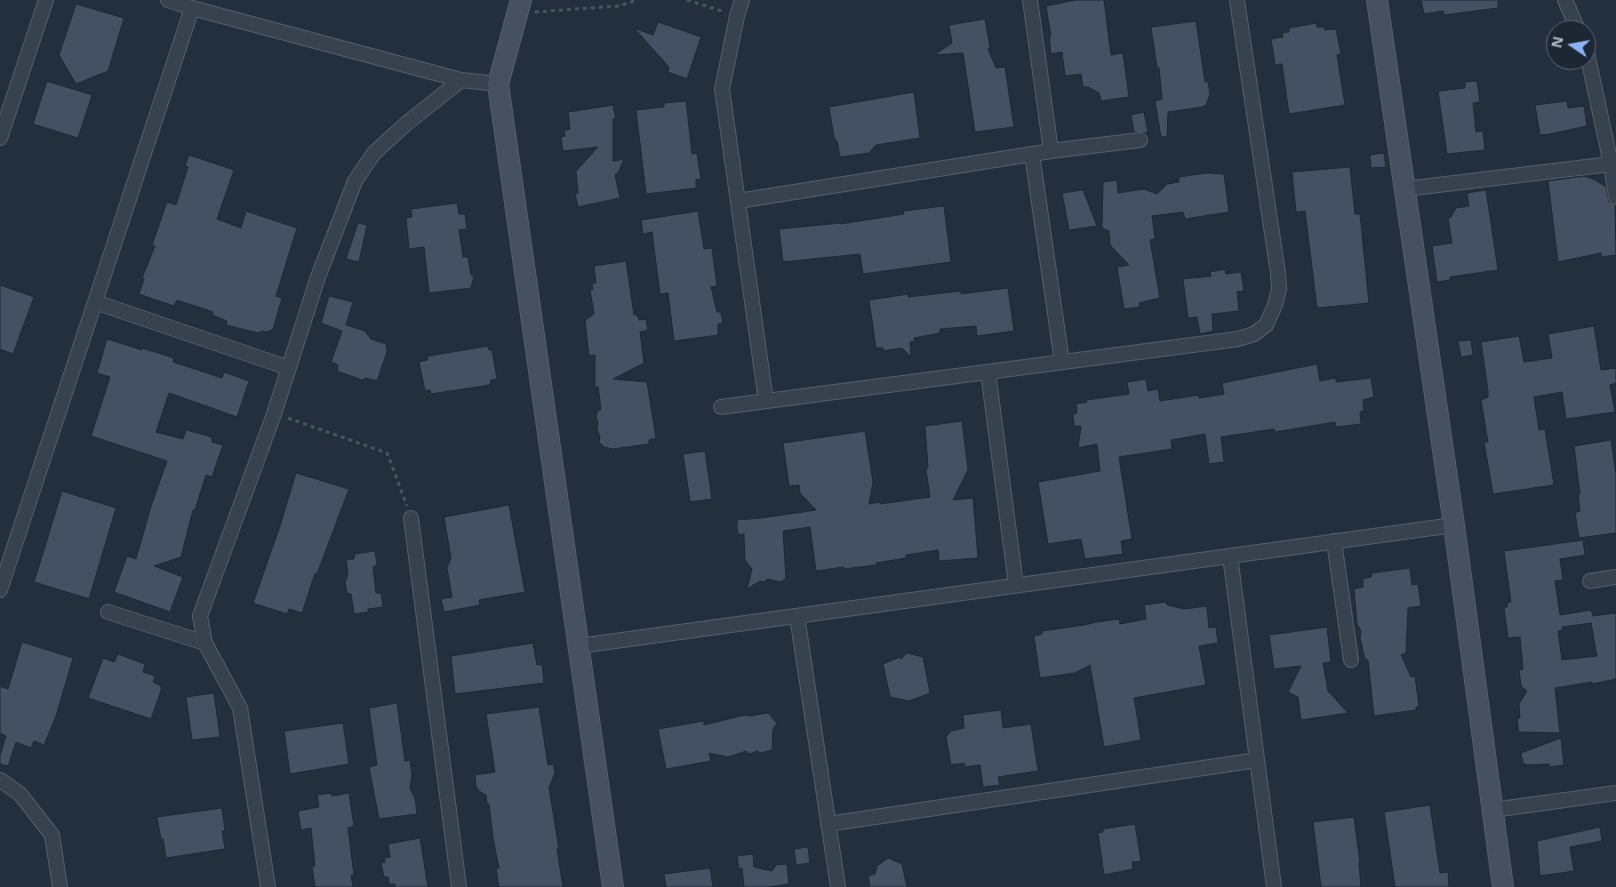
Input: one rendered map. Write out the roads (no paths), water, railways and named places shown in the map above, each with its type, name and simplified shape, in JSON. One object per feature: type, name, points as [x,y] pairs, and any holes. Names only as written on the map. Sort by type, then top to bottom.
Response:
[{"type":"street","points":[[0,138],[46,0]]},
{"type":"street","points":[[168,0],[461,80],[498,84]]},
{"type":"street","points":[[742,0],[736,16],[722,89],[766,401]]},
{"type":"street","points":[[1030,0],[1052,151]]},
{"type":"street","points":[[721,406],[1238,339],[1254,334],[1266,325],[1275,305],[1279,289],[1278,273],[1237,0]]},
{"type":"street","points":[[1377,0],[1454,525],[1503,887]]},
{"type":"street","points":[[1565,0],[1574,20]]},
{"type":"street","points":[[519,7],[498,84],[613,887]]},
{"type":"street","points":[[1,584],[192,8]]},
{"type":"street","points":[[1591,70],[1611,164],[1616,197]]},
{"type":"street","points":[[268,887],[240,708],[205,644],[200,616],[274,414],[318,277],[355,180],[374,153],[407,123],[461,80]]},
{"type":"street","points":[[738,200],[1052,151],[1140,140]]},
{"type":"street","points":[[1032,154],[1062,362]]},
{"type":"street","points":[[1405,189],[1611,164]]},
{"type":"street","points":[[95,302],[289,368]]},
{"type":"street","points":[[988,372],[1016,585]]},
{"type":"street","points":[[411,518],[459,887]]},
{"type":"street","points":[[579,646],[1454,525]]},
{"type":"street","points":[[1334,541],[1351,660]]},
{"type":"street","points":[[1230,556],[1274,887]]},
{"type":"street","points":[[1590,581],[1616,577]]},
{"type":"street","points":[[108,612],[205,644]]},
{"type":"street","points":[[797,616],[838,887]]},
{"type":"street","points":[[828,824],[1257,760]]},
{"type":"street","points":[[0,780],[20,794],[52,835],[60,887]]},
{"type":"street","points":[[1493,810],[1616,793]]}]
